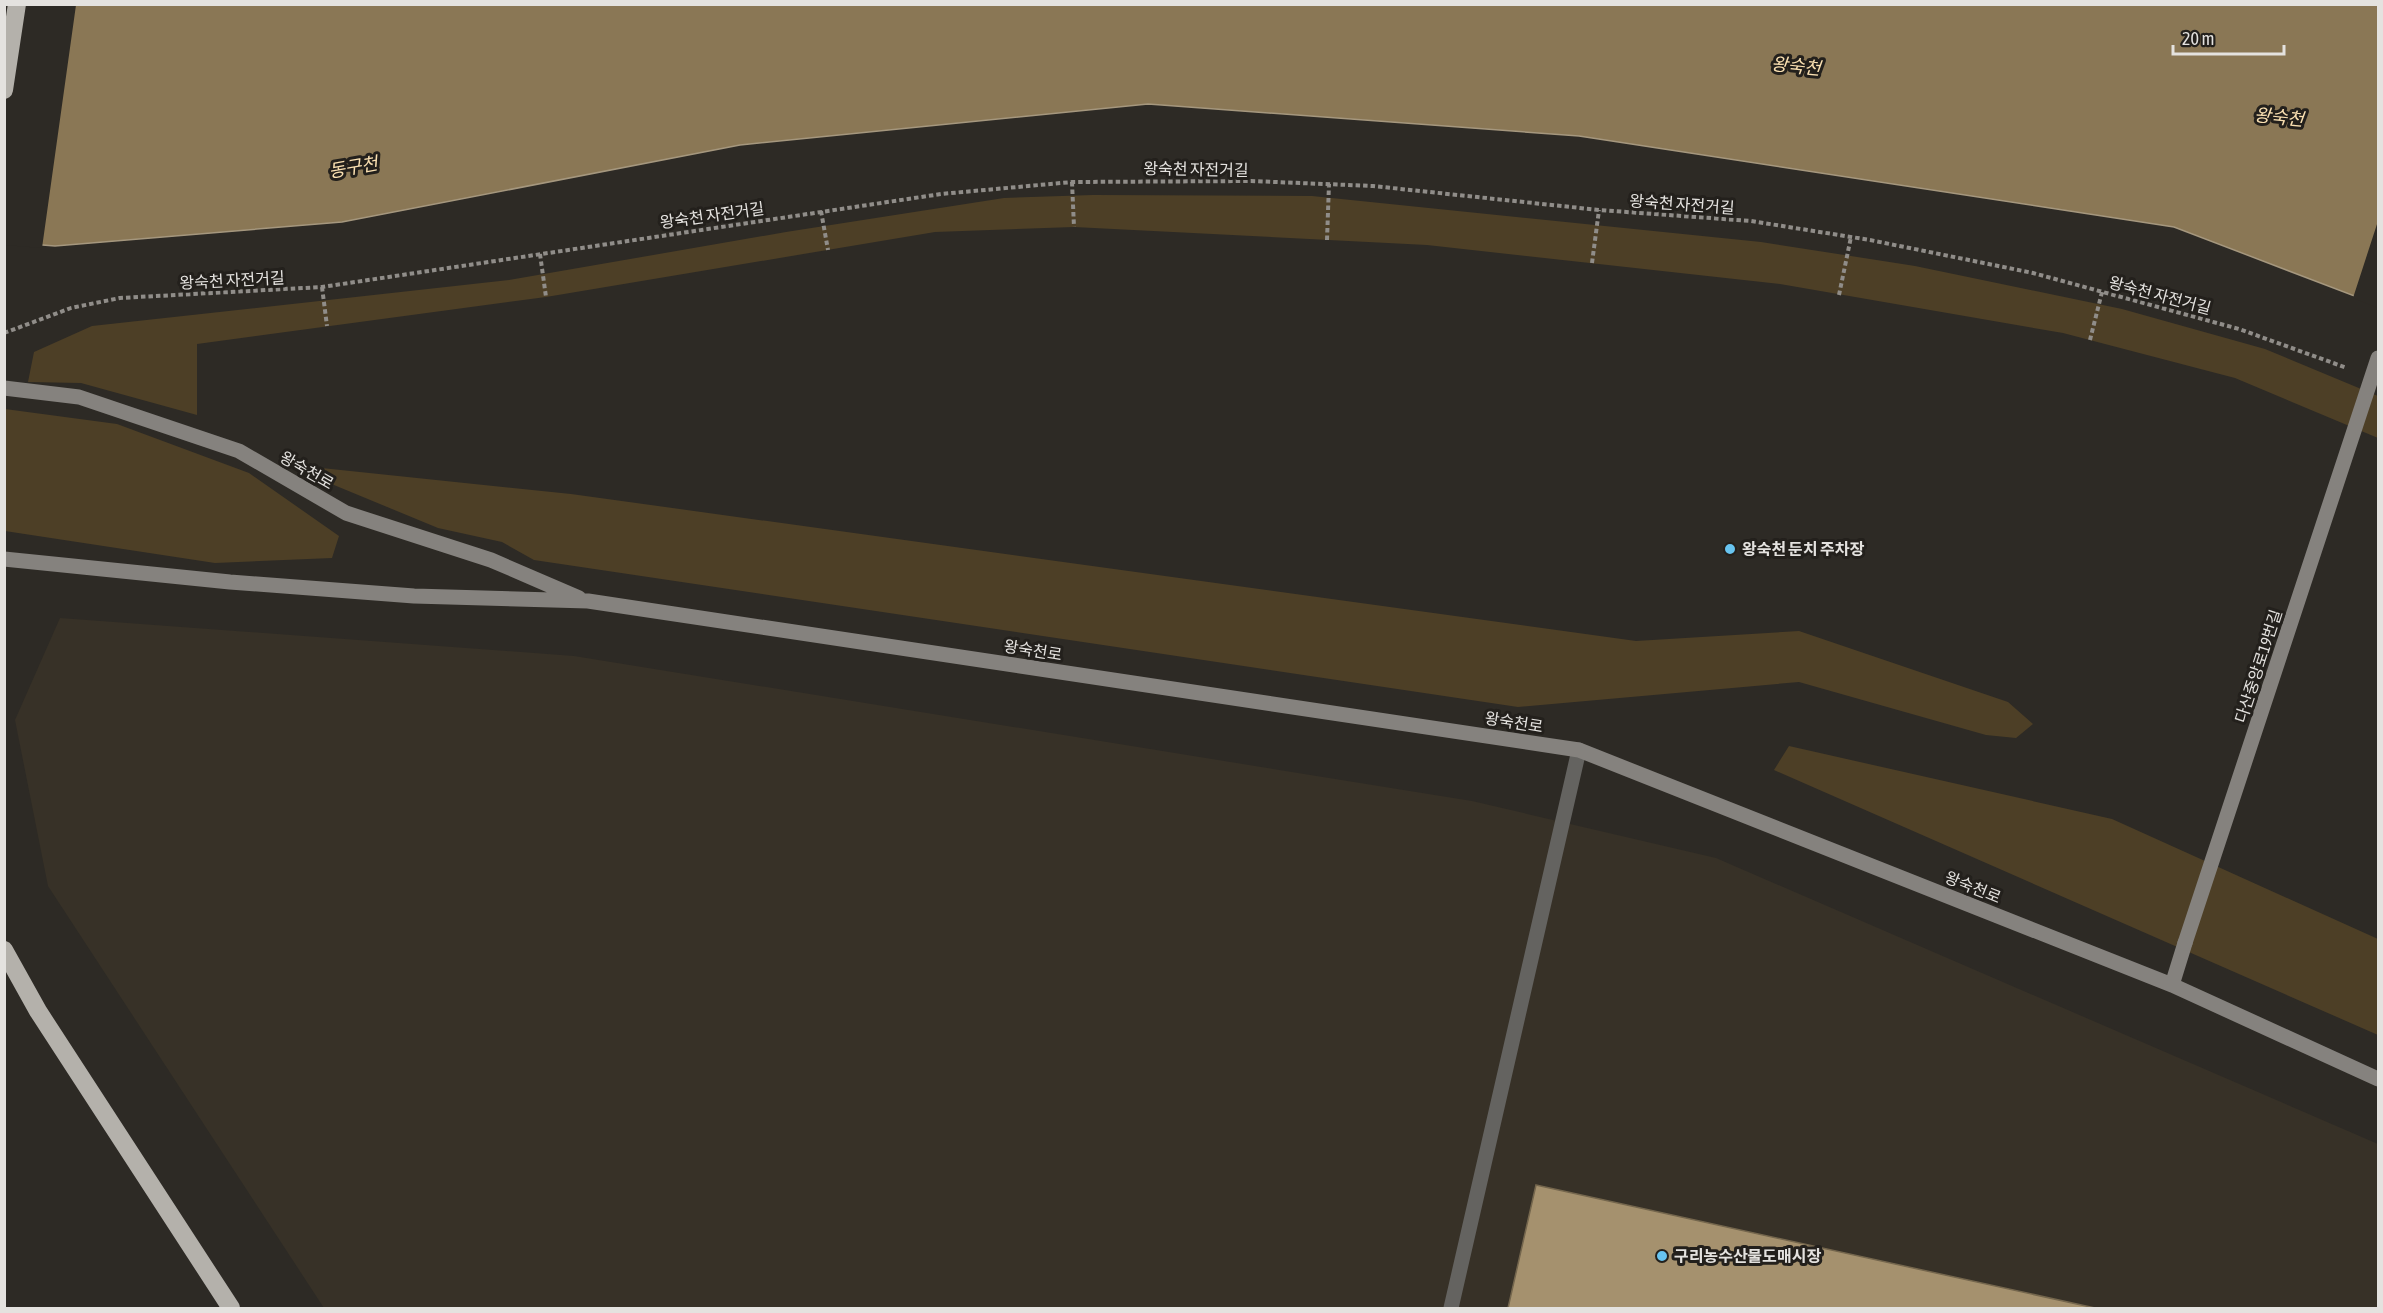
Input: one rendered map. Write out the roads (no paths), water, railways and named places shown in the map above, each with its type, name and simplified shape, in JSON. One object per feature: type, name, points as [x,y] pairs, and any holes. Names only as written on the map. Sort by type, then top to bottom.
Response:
[{"type":"highway","points":[[4,90],[17,4]]},
{"type":"highway","points":[[4,950],[38,1011],[231,1308]]},
{"type":"street","name":"다산중앙로19번길","points":[[2172,985],[2379,358]]},
{"type":"street","name":"왕숙천로","points":[[4,388],[79,397],[239,451],[346,513],[491,560],[588,602]]},
{"type":"street","name":"왕숙천로","points":[[4,559],[230,582],[414,596],[588,602],[1579,750],[2172,985],[2379,1079]]},
{"type":"lane","points":[[1452,1308],[1579,750]]},
{"type":"water","points":[[4,5],[2378,5],[2378,305],[2174,227],[1579,136],[1148,104],[740,145],[342,222],[55,246],[5,242]]},
{"type":"place","name":"왕숙천 둔치 주차장","points":[[1730,549]]},
{"type":"place","name":"구리농수산물도매시장","points":[[1662,1256]]},
{"type":"water label","name":"왕숙천","points":[[1796,66]]},
{"type":"water label","name":"왕숙천","points":[[2279,117]]},
{"type":"water label","name":"동구천","points":[[353,167]]}]
